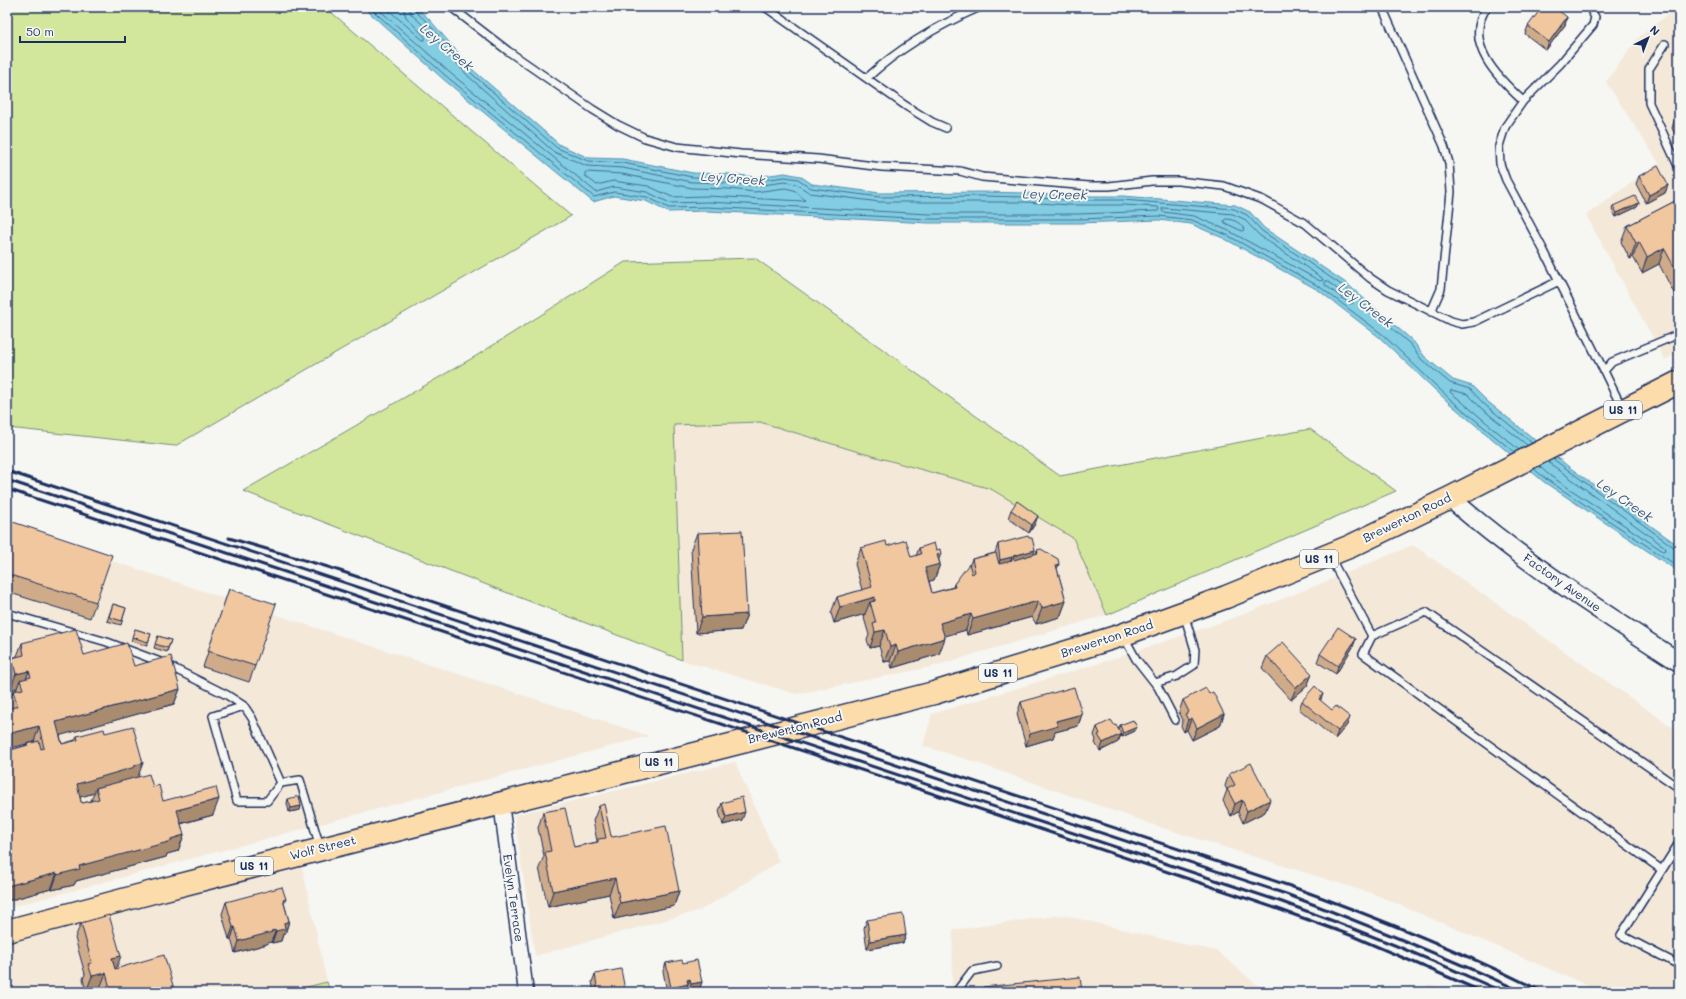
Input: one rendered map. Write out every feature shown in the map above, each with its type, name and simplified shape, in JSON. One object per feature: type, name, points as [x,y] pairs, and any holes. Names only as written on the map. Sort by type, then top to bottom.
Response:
[{"type":"main road","name":"Brewerton Road","points":[[501,804],[934,693],[1123,635],[1183,613],[1351,546],[1450,498],[1679,382]]},
{"type":"main road","name":"Wolf Street","points":[[7,931],[321,849],[501,804]]},
{"type":"street","name":"Factory Avenue","points":[[1450,498],[1488,530],[1548,574],[1679,662]]},
{"type":"street","name":"Evelyn Terrace","points":[[501,804],[526,992]]},
{"type":"lane","points":[[452,7],[508,51],[592,109],[618,125],[645,138],[677,147],[741,154],[818,158],[882,167],[960,171],[982,177],[1089,186],[1109,186],[1152,181],[1178,181],[1224,186],[1263,200],[1286,212],[1306,224],[1370,278],[1388,290],[1451,321],[1462,324],[1470,324],[1560,281]]},
{"type":"lane","points":[[765,7],[906,106],[932,122],[946,128]]},
{"type":"lane","points":[[867,78],[884,63],[933,29],[980,7]]},
{"type":"lane","points":[[1382,7],[1444,146],[1449,163],[1451,192],[1441,289],[1432,312]]},
{"type":"lane","points":[[1487,7],[1478,28],[1479,44],[1500,80],[1523,101]]},
{"type":"lane","points":[[1589,7],[1595,17],[1592,25],[1560,64],[1523,101],[1505,127],[1499,146],[1500,164],[1506,180],[1560,281],[1623,410]]},
{"type":"lane","points":[[1665,44],[1649,69],[1649,103],[1679,168]]},
{"type":"lane","points":[[1604,371],[1612,362],[1679,334]]},
{"type":"lane","points":[[1329,555],[1372,636]]},
{"type":"lane","points":[[7,612],[107,642],[163,663],[227,695],[244,706],[252,718],[281,783]]},
{"type":"lane","points":[[1662,870],[1364,654],[1372,636],[1426,612],[1679,788]]},
{"type":"lane","points":[[1155,683],[1177,676],[1194,665],[1195,650],[1183,613]]},
{"type":"lane","points":[[1123,635],[1136,658],[1155,683],[1175,720]]},
{"type":"lane","points":[[244,706],[213,716],[237,801],[267,801],[281,783],[300,780],[321,849]]},
{"type":"lane","points":[[1679,844],[1621,935],[1679,966]]},
{"type":"lane","points":[[956,992],[972,971],[997,966]]},
{"type":"shaded area","points":[[1677,7],[1679,7],[1679,352],[1665,360],[1586,215],[1659,163],[1606,82],[1638,38]]},
{"type":"shaded area","points":[[760,422],[862,453],[991,489],[1073,538],[1107,615],[931,667],[796,694],[682,660],[674,425]]},
{"type":"shaded area","points":[[7,526],[212,594],[649,736],[7,908]]},
{"type":"shaded area","points":[[1413,545],[1679,732],[1679,992],[1599,992],[1580,982],[1374,894],[1163,828],[963,758],[923,746],[932,714],[1110,660],[1231,619]]},
{"type":"shaded area","points":[[735,762],[779,862],[701,910],[535,956],[514,815]]},
{"type":"shaded area","points":[[302,867],[327,982],[286,992],[7,992],[7,944],[169,900]]},
{"type":"shaded area","points":[[1063,915],[1217,951],[1259,987],[1269,992],[952,992],[953,930]]},
{"type":"shaded area","points":[[1429,984],[1449,992],[1425,992]]},
{"type":"green space","points":[[7,7],[325,7],[571,216],[175,446],[8,428]]},
{"type":"green space","points":[[755,258],[1060,476],[1310,429],[1396,491],[1107,615],[1073,538],[991,489],[862,453],[760,422],[674,425],[682,660],[243,491],[476,356],[625,262]]},
{"type":"green space","points":[[327,982],[330,992],[286,992]]},
{"type":"water","name":"Ley Creek","points":[[363,7],[416,7],[429,19],[473,70],[560,145],[589,158],[623,159],[693,173],[730,174],[755,177],[785,173],[800,176],[812,184],[880,193],[982,192],[1069,196],[1123,196],[1235,205],[1250,212],[1264,228],[1346,283],[1413,341],[1425,357],[1453,380],[1472,386],[1487,401],[1569,467],[1679,546],[1679,572],[1544,482],[1449,403],[1379,337],[1318,290],[1225,239],[1191,224],[1159,220],[1079,223],[928,223],[707,211],[668,212],[646,201],[614,196],[593,202],[443,79]]},
{"type":"building","points":[[1542,7],[1554,7],[1567,17],[1549,42],[1528,26]]},
{"type":"building","points":[[1658,166],[1668,185],[1649,195],[1639,176]]},
{"type":"building","points":[[1635,196],[1639,203],[1617,213],[1613,206]]},
{"type":"building","points":[[1679,199],[1679,276],[1664,248],[1647,257],[1639,242],[1636,243],[1627,226]]},
{"type":"building","points":[[1017,501],[1038,516],[1032,525],[1011,510]]},
{"type":"building","points":[[7,520],[112,555],[96,602],[10,575],[7,585]]},
{"type":"building","points":[[742,531],[747,614],[702,617],[697,533]]},
{"type":"building","points":[[1028,536],[1029,538],[1032,538],[1035,550],[1013,556],[1014,560],[1038,553],[1037,550],[1041,549],[1058,559],[1059,564],[1056,565],[1066,601],[1042,608],[1038,601],[973,619],[971,614],[940,623],[945,638],[898,652],[896,645],[890,647],[885,630],[875,632],[873,624],[876,623],[870,602],[875,601],[875,597],[840,607],[837,597],[872,587],[861,548],[886,541],[887,546],[906,540],[911,557],[921,554],[919,548],[934,543],[936,550],[940,549],[941,554],[937,555],[940,564],[925,568],[932,593],[955,587],[954,584],[969,564],[972,574],[975,572],[972,559],[996,553],[999,564],[1012,561],[1012,557],[1000,560],[998,544]]},
{"type":"building","points":[[229,589],[276,604],[255,666],[208,651]]},
{"type":"building","points":[[113,604],[126,608],[122,621],[109,617]]},
{"type":"building","points":[[1338,627],[1356,639],[1338,666],[1320,654]]},
{"type":"building","points":[[76,629],[84,655],[127,643],[134,666],[171,656],[180,689],[56,722],[62,744],[78,740],[77,736],[104,729],[105,733],[133,726],[143,763],[135,765],[135,767],[77,784],[81,802],[83,803],[99,799],[96,788],[149,774],[153,787],[159,785],[163,801],[216,787],[219,799],[177,810],[184,835],[171,839],[172,841],[79,866],[80,869],[57,875],[57,873],[7,886],[7,751],[39,741],[41,749],[44,748],[39,726],[7,734],[7,709],[18,706],[13,691],[23,689],[20,680],[31,677],[29,671],[16,674],[12,658],[24,655],[22,643]]},
{"type":"building","points":[[135,629],[151,634],[148,642],[132,637]]},
{"type":"building","points":[[158,636],[171,640],[168,648],[155,644]]},
{"type":"building","points":[[1283,642],[1312,674],[1296,688],[1267,656]]},
{"type":"building","points":[[1315,686],[1323,694],[1319,699],[1332,710],[1336,706],[1350,717],[1338,731],[1302,701]]},
{"type":"building","points":[[1074,687],[1082,714],[1056,721],[1058,726],[1030,734],[1021,702]]},
{"type":"building","points":[[1206,688],[1209,694],[1213,692],[1224,714],[1197,728],[1192,718],[1188,720],[1185,714],[1189,712],[1183,700]]},
{"type":"building","points":[[1111,720],[1121,734],[1103,743],[1098,735],[1100,734],[1097,727]]},
{"type":"building","points":[[1133,720],[1137,727],[1123,733],[1120,725]]},
{"type":"building","points":[[1251,763],[1270,800],[1247,811],[1242,800],[1235,804],[1227,789],[1235,785],[1229,774]]},
{"type":"building","points":[[299,796],[301,806],[291,808],[288,799]]},
{"type":"building","points":[[742,797],[745,812],[726,817],[722,803]]},
{"type":"building","points":[[604,804],[611,836],[613,837],[666,826],[679,891],[620,903],[615,878],[553,891],[545,852],[551,851],[543,812],[565,808],[574,847],[598,842],[598,839],[606,838],[599,806]]},
{"type":"building","points":[[282,887],[286,899],[283,900],[289,921],[284,923],[285,929],[271,931],[272,932],[239,941],[235,927],[233,927],[226,902]]},
{"type":"building","points":[[903,914],[906,935],[870,941],[867,920]]},
{"type":"building","points":[[109,915],[121,956],[112,958],[115,969],[164,955],[174,989],[162,992],[111,992],[106,973],[92,976],[88,964],[92,963],[81,923]]},
{"type":"building","points":[[682,960],[683,963],[697,960],[702,982],[691,984],[690,979],[687,980],[688,984],[671,988],[666,963]]},
{"type":"building","points":[[621,969],[625,990],[598,992],[595,974]]},
{"type":"building","points":[[1080,977],[1082,992],[984,992],[983,987]]},
{"type":"railway","points":[[7,471],[1286,894],[1405,941],[1523,992]]},
{"type":"railway","points":[[7,480],[1282,902],[1394,945],[1503,992]]},
{"type":"railway","points":[[7,489],[1022,823],[1278,909],[1350,935],[1483,992]]},
{"type":"railway","points":[[229,538],[328,567],[1290,886],[1418,935],[1481,962],[1543,992]]}]
